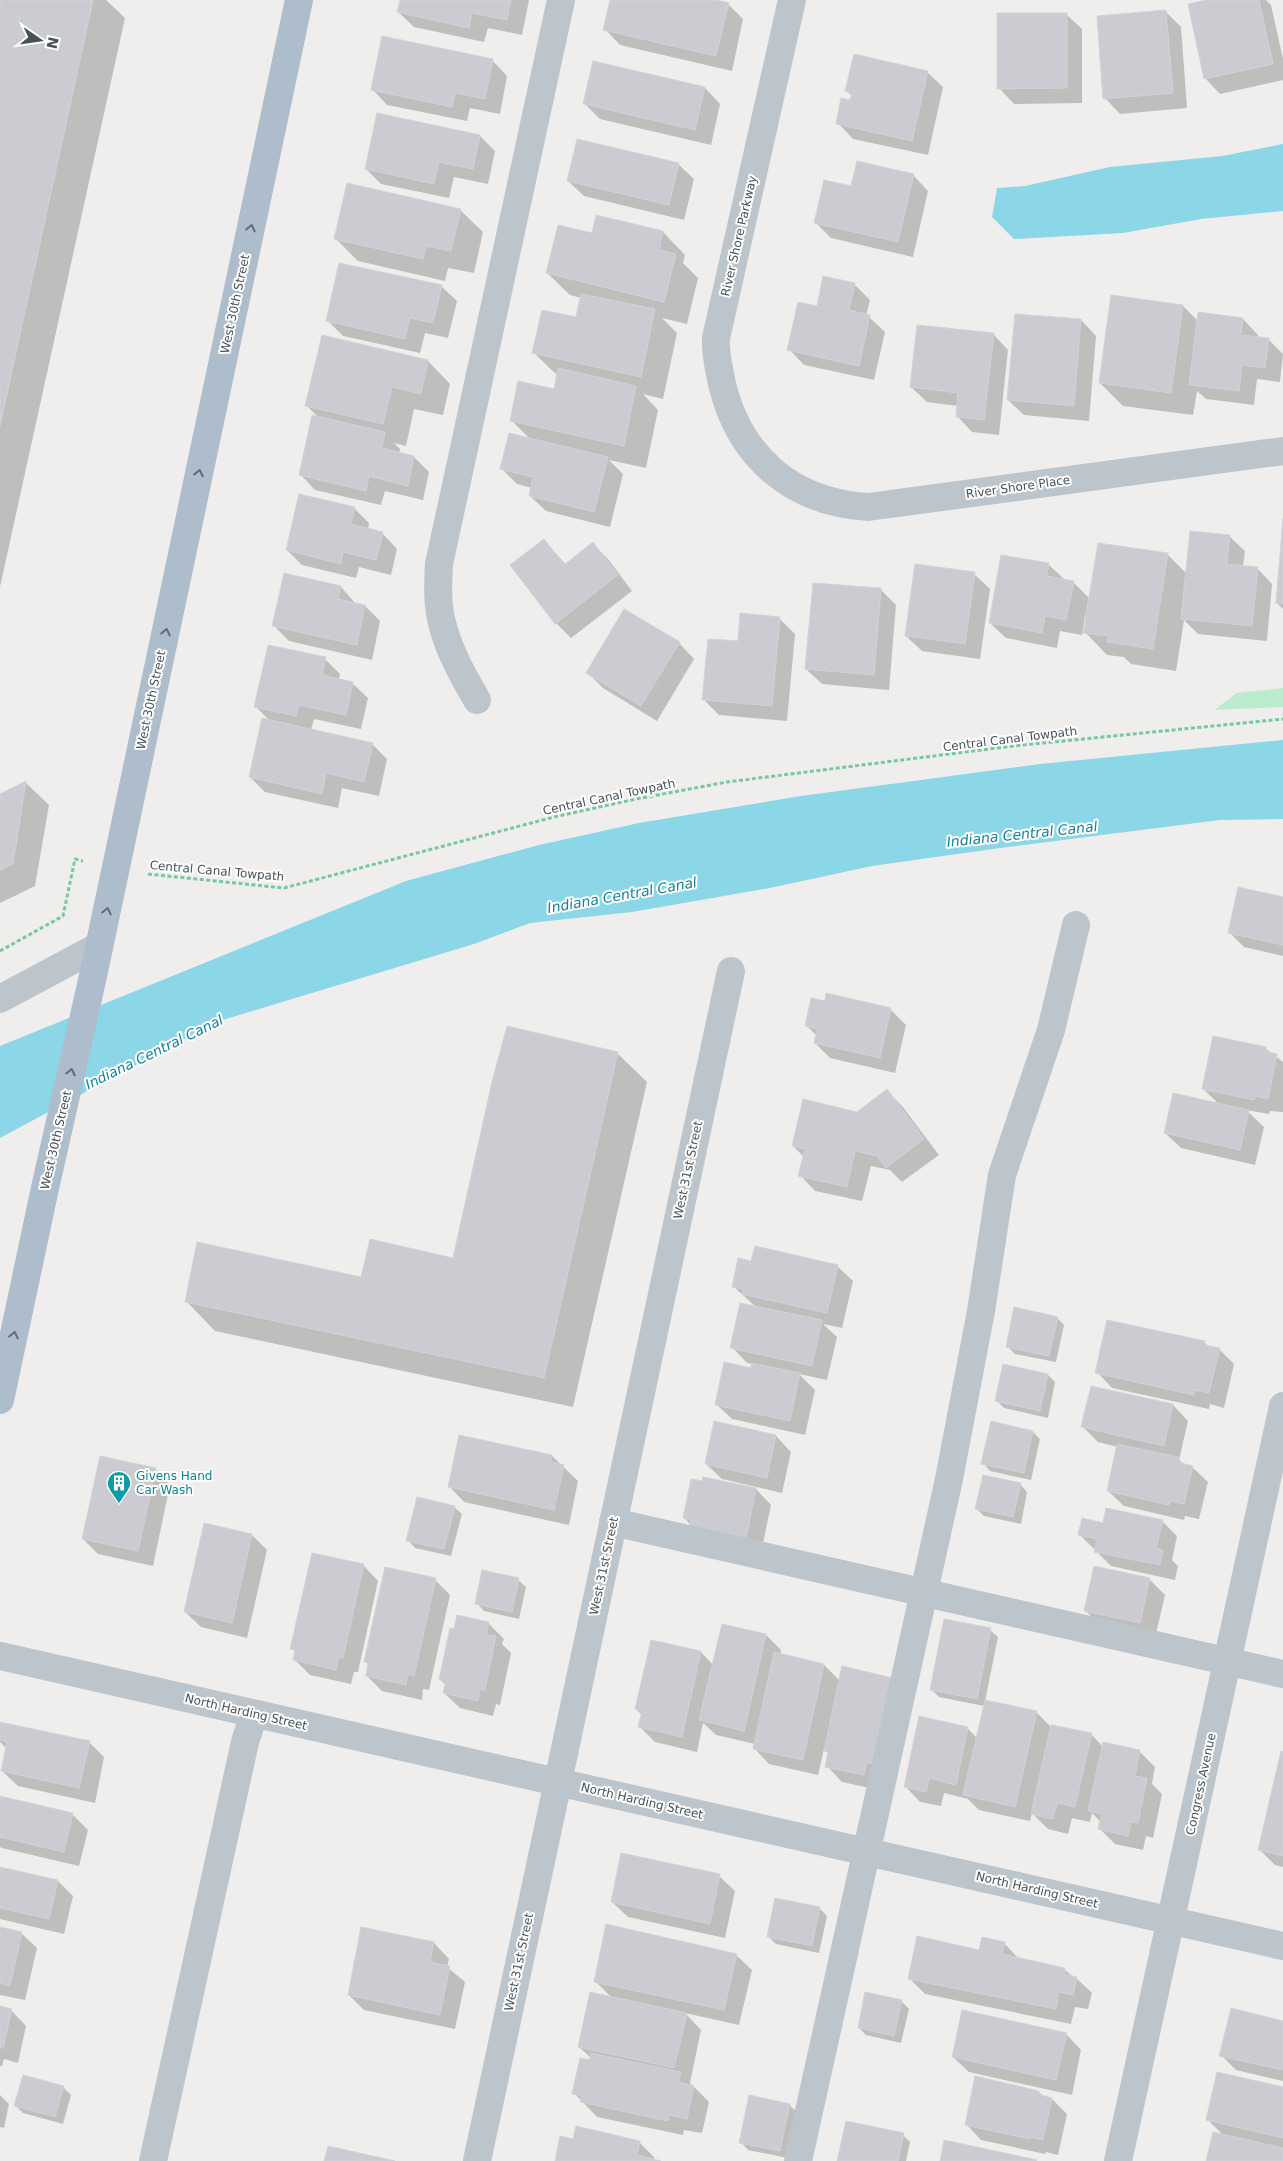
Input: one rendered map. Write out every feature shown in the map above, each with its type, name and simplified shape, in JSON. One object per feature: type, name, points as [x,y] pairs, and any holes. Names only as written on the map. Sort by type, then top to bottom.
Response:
[{"type":"main road","name":"West 30th Street","points":[[0,1400],[93,976],[299,0]]},
{"type":"street","points":[[477,700],[459,669],[441,621],[438,584],[439,564],[561,0]]},
{"type":"street","name":"River Shore Parkway","points":[[763,463],[740,432],[731,415],[726,402],[715,349],[792,0]]},
{"type":"street","name":"River Shore Place","points":[[763,463],[787,483],[815,497],[834,503],[868,507],[1283,451]]},
{"type":"street","points":[[798,2161],[949,1479],[980,1320],[1002,1175],[1051,1030],[1076,925]]},
{"type":"street","points":[[0,999],[99,946]]},
{"type":"street","name":"West 31st Street","points":[[477,2161],[731,971]]},
{"type":"street","name":"Congress Avenue","points":[[1118,2161],[1283,1406]]},
{"type":"street","points":[[613,1522],[1283,1674]]},
{"type":"street","name":"North Harding Street","points":[[0,1656],[1283,1946]]},
{"type":"street","points":[[154,2161],[245,1742],[254,1714]]},
{"type":"path","name":"Central Canal Towpath","points":[[0,951],[63,916],[74,859],[154,875],[284,888],[554,817],[727,782],[1003,748],[1283,719]]},
{"type":"green space","points":[[1283,688],[1283,707],[1214,710],[1237,693]]},
{"type":"water","points":[[1283,144],[1283,211],[1201,219],[1123,233],[1014,239],[992,217],[997,188],[1025,186],[1110,167],[1222,156]]},
{"type":"water","name":"Indiana Central Canal","points":[[1283,740],[1283,819],[1220,820],[993,849],[872,866],[770,888],[632,912],[530,923],[474,944],[216,1022],[0,1138],[0,1046],[406,881],[539,845],[639,823],[801,796],[1040,764]]},
{"type":"building","points":[[0,0],[93,0],[0,426]]},
{"type":"building","points":[[400,0],[511,0],[507,20],[472,13],[469,28],[397,12]]},
{"type":"building","points":[[610,0],[716,0],[729,3],[716,56],[603,30]]},
{"type":"building","points":[[1206,0],[1259,0],[1273,64],[1204,79],[1188,4]]},
{"type":"building","points":[[1166,10],[1173,93],[1103,99],[1097,16]]},
{"type":"building","points":[[997,13],[1067,13],[1067,88],[997,89]]},
{"type":"building","points":[[382,36],[493,59],[485,99],[455,93],[452,107],[371,90]]},
{"type":"building","points":[[854,54],[928,71],[912,141],[836,124],[841,98],[850,100],[852,92],[845,91]]},
{"type":"building","points":[[593,61],[705,87],[695,130],[583,104]]},
{"type":"building","points":[[377,113],[480,135],[473,169],[439,162],[434,184],[365,169]]},
{"type":"building","points":[[577,139],[679,163],[669,205],[567,181]]},
{"type":"building","points":[[857,161],[914,174],[898,242],[814,223],[824,180],[851,186]]},
{"type":"building","points":[[347,183],[461,209],[451,251],[426,246],[423,259],[334,239]]},
{"type":"building","points":[[596,215],[663,231],[659,250],[676,254],[664,302],[546,273],[558,225],[592,233]]},
{"type":"building","points":[[339,263],[442,285],[433,323],[410,318],[405,339],[326,321]]},
{"type":"building","points":[[823,276],[855,283],[849,310],[870,315],[859,366],[787,350],[798,302],[817,306]]},
{"type":"building","points":[[581,294],[655,309],[641,377],[532,353],[542,310],[576,317]]},
{"type":"building","points":[[1111,295],[1183,305],[1171,393],[1099,383]]},
{"type":"building","points":[[1198,312],[1243,318],[1241,335],[1269,338],[1265,368],[1242,365],[1239,391],[1189,385]]},
{"type":"building","points":[[1015,314],[1081,319],[1074,406],[1007,400]]},
{"type":"building","points":[[917,325],[994,333],[984,420],[956,417],[958,393],[910,387]]},
{"type":"building","points":[[322,335],[428,360],[421,394],[392,387],[383,424],[305,406]]},
{"type":"building","points":[[558,368],[636,386],[624,446],[510,421],[518,381],[554,389]]},
{"type":"building","points":[[312,415],[385,432],[382,448],[414,456],[408,486],[369,476],[366,491],[299,475]]},
{"type":"building","points":[[509,433],[608,457],[594,512],[529,496],[533,477],[500,469]]},
{"type":"building","points":[[299,494],[355,507],[351,524],[383,532],[376,560],[343,552],[341,564],[286,550]]},
{"type":"building","points":[[1283,518],[1283,604],[1276,603]]},
{"type":"building","points":[[1190,531],[1230,535],[1227,564],[1258,567],[1252,626],[1181,619]]},
{"type":"building","points":[[544,539],[564,565],[593,542],[618,575],[555,624],[510,565]]},
{"type":"building","points":[[1098,543],[1168,553],[1153,649],[1107,642],[1108,636],[1083,633]]},
{"type":"building","points":[[1001,555],[1049,563],[1047,576],[1074,581],[1066,620],[1045,616],[1042,633],[989,623]]},
{"type":"building","points":[[915,564],[975,572],[965,644],[905,636]]},
{"type":"building","points":[[284,573],[341,586],[338,599],[365,605],[357,645],[272,626]]},
{"type":"building","points":[[813,583],[881,588],[874,675],[805,669]]},
{"type":"building","points":[[624,609],[680,642],[641,706],[586,673]]},
{"type":"building","points":[[740,613],[780,617],[772,706],[702,700],[708,639],[738,641]]},
{"type":"building","points":[[268,645],[326,657],[322,675],[353,682],[346,715],[299,705],[296,716],[254,707]]},
{"type":"building","points":[[262,718],[373,743],[364,782],[326,773],[322,794],[249,777]]},
{"type":"building","points":[[26,781],[13,864],[0,870],[0,794]]},
{"type":"building","points":[[1238,887],[1283,897],[1283,945],[1228,933]]},
{"type":"building","points":[[826,993],[891,1008],[880,1058],[814,1043],[817,1029],[805,1026],[811,998],[825,1001]]},
{"type":"building","points":[[507,1026],[618,1052],[544,1378],[185,1302],[197,1242],[361,1277],[370,1239],[453,1258],[492,1082]]},
{"type":"building","points":[[1213,1036],[1266,1047],[1265,1051],[1277,1054],[1268,1099],[1255,1096],[1254,1100],[1202,1089]]},
{"type":"building","points":[[887,1089],[924,1139],[886,1168],[877,1156],[855,1151],[847,1187],[798,1176],[805,1149],[792,1146],[803,1099],[857,1112]]},
{"type":"building","points":[[1173,1093],[1249,1110],[1240,1150],[1164,1133]]},
{"type":"building","points":[[755,1246],[838,1265],[827,1313],[742,1294],[743,1289],[732,1287],[738,1258],[751,1261]]},
{"type":"building","points":[[740,1303],[822,1320],[812,1366],[730,1348]]},
{"type":"building","points":[[1014,1307],[1058,1317],[1049,1356],[1006,1347]]},
{"type":"building","points":[[1107,1320],[1205,1341],[1204,1345],[1220,1348],[1209,1393],[1195,1390],[1194,1395],[1095,1373]]},
{"type":"building","points":[[724,1362],[751,1368],[751,1363],[800,1373],[790,1421],[715,1405]]},
{"type":"building","points":[[1003,1364],[1048,1374],[1040,1411],[995,1401]]},
{"type":"building","points":[[1091,1386],[1173,1404],[1164,1446],[1081,1427]]},
{"type":"building","points":[[714,1421],[776,1435],[767,1478],[705,1464]]},
{"type":"building","points":[[991,1421],[1033,1431],[1024,1473],[981,1464]]},
{"type":"building","points":[[459,1435],[552,1455],[551,1462],[564,1465],[554,1510],[448,1487]]},
{"type":"building","points":[[1117,1444],[1178,1457],[1177,1462],[1193,1466],[1184,1504],[1170,1501],[1169,1505],[1107,1491]]},
{"type":"building","name":"Givens Hand Car Wash","points":[[100,1456],[156,1468],[138,1551],[82,1539]]},
{"type":"building","points":[[983,1475],[1021,1483],[1013,1517],[975,1509]]},
{"type":"building","points":[[703,1477],[756,1488],[746,1539],[689,1527],[691,1520],[683,1518],[691,1479],[702,1481]]},
{"type":"building","points":[[417,1497],[455,1506],[444,1549],[406,1541]]},
{"type":"building","points":[[1106,1508],[1163,1520],[1156,1548],[1163,1550],[1160,1565],[1094,1552],[1097,1539],[1078,1535],[1082,1518],[1103,1523]]},
{"type":"building","points":[[204,1523],[252,1534],[232,1623],[184,1612]]},
{"type":"building","points":[[312,1553],[364,1564],[343,1658],[339,1657],[336,1670],[293,1660],[295,1650],[290,1649]]},
{"type":"building","points":[[1094,1566],[1150,1578],[1140,1623],[1084,1611]]},
{"type":"building","points":[[385,1567],[436,1578],[414,1676],[408,1674],[406,1685],[366,1676],[368,1663],[364,1662]]},
{"type":"building","points":[[482,1570],[519,1578],[512,1612],[475,1604]]},
{"type":"building","points":[[457,1615],[489,1622],[486,1635],[496,1636],[485,1690],[480,1689],[478,1701],[443,1693],[446,1681],[439,1680],[450,1628],[454,1629]]},
{"type":"building","points":[[944,1619],[991,1628],[977,1699],[930,1690]]},
{"type":"building","points":[[722,1624],[766,1634],[744,1731],[699,1720]]},
{"type":"building","points":[[651,1640],[701,1651],[682,1737],[638,1727],[642,1711],[635,1709]]},
{"type":"building","points":[[774,1652],[824,1664],[803,1760],[753,1749]]},
{"type":"building","points":[[842,1666],[893,1678],[874,1764],[867,1763],[864,1775],[825,1767],[828,1752],[824,1751]]},
{"type":"building","points":[[985,1700],[1037,1711],[1015,1807],[963,1795]]},
{"type":"building","points":[[919,1716],[968,1727],[956,1785],[929,1778],[926,1792],[904,1787]]},
{"type":"building","points":[[0,1722],[90,1741],[79,1788],[1,1771],[7,1742],[0,1740]]},
{"type":"building","points":[[1051,1725],[1092,1733],[1075,1807],[1057,1803],[1053,1819],[1031,1814]]},
{"type":"building","points":[[1103,1742],[1140,1750],[1135,1776],[1147,1778],[1138,1823],[1131,1822],[1128,1836],[1098,1829],[1102,1814],[1088,1811]]},
{"type":"building","points":[[1281,1751],[1283,1752],[1283,1856],[1258,1850]]},
{"type":"building","points":[[0,1796],[73,1813],[64,1852],[0,1837]]},
{"type":"building","points":[[621,1853],[720,1874],[710,1924],[611,1902]]},
{"type":"building","points":[[0,1867],[58,1880],[49,1919],[0,1908]]},
{"type":"building","points":[[775,1898],[820,1907],[812,1946],[767,1937]]},
{"type":"building","points":[[606,1924],[737,1954],[724,2010],[594,1982]]},
{"type":"building","points":[[0,1927],[22,1932],[10,1986],[0,1983]]},
{"type":"building","points":[[361,1927],[434,1942],[430,1962],[450,1966],[440,2015],[348,1995]]},
{"type":"building","points":[[917,1936],[979,1950],[982,1937],[1005,1942],[1002,1954],[1065,1968],[1064,1974],[1077,1977],[1073,1995],[1059,1992],[1056,2009],[908,1979]]},
{"type":"building","points":[[590,1992],[687,2013],[674,2068],[578,2047]]},
{"type":"building","points":[[865,1992],[902,2000],[894,2036],[858,2028]]},
{"type":"building","points":[[0,2006],[12,2009],[3,2048],[0,2048]]},
{"type":"building","points":[[1231,2008],[1283,2021],[1283,2070],[1219,2056]]},
{"type":"building","points":[[962,2010],[1067,2033],[1056,2080],[952,2057]]},
{"type":"building","points":[[591,2053],[681,2072],[678,2082],[694,2086],[687,2119],[669,2115],[668,2121],[580,2102],[582,2096],[572,2094],[580,2058],[589,2060]]},
{"type":"building","points":[[1217,2072],[1283,2087],[1283,2138],[1206,2120]]},
{"type":"building","points":[[23,2075],[64,2086],[55,2117],[14,2106]]},
{"type":"building","points":[[975,2076],[1039,2091],[1038,2094],[1052,2098],[1043,2140],[965,2125]]},
{"type":"building","points":[[749,2095],[790,2104],[780,2151],[739,2143]]},
{"type":"building","points":[[846,2121],[904,2133],[898,2161],[837,2161]]},
{"type":"building","points":[[576,2126],[640,2141],[637,2155],[661,2161],[555,2161],[560,2136],[573,2139]]},
{"type":"building","points":[[1213,2132],[1283,2148],[1283,2161],[1206,2161]]},
{"type":"building","points":[[944,2140],[1037,2160],[940,2161]]},
{"type":"building","points":[[328,2146],[395,2161],[324,2161]]},
{"type":"place","name":"Givens Hand Car Wash","points":[[119,1504]]}]
